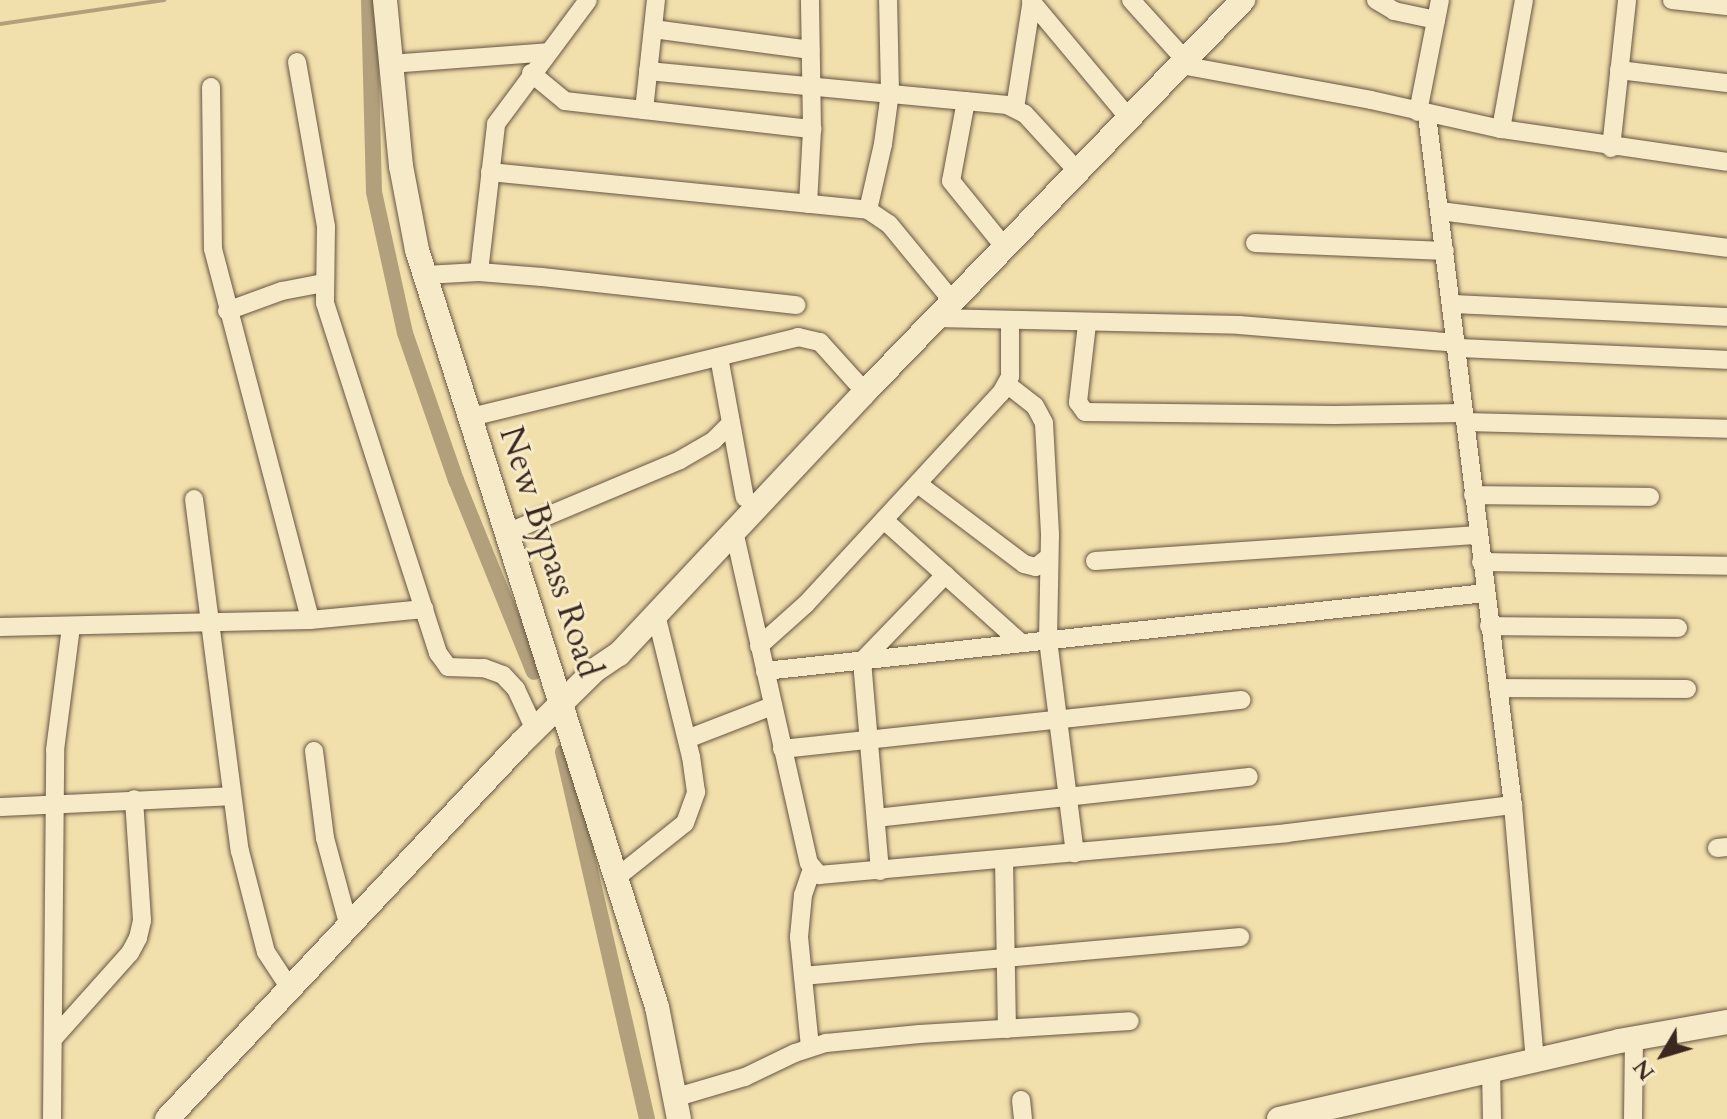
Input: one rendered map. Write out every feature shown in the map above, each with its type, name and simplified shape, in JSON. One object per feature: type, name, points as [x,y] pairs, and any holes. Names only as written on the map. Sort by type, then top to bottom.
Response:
[{"type":"street","name":"New Bypass Road","points":[[385,0],[401,166],[425,275],[564,703],[657,1007],[678,1108]]},
{"type":"street","points":[[479,272],[496,124],[588,0]]},
{"type":"street","points":[[644,110],[656,0]]},
{"type":"street","points":[[808,204],[812,129],[810,0]]},
{"type":"street","points":[[868,210],[883,144],[890,92],[888,0]]},
{"type":"street","points":[[1131,0],[1179,59],[1501,129],[1611,148],[1727,162]]},
{"type":"street","points":[[167,1119],[348,923],[535,730],[595,670],[619,654],[1179,59],[1227,0]]},
{"type":"street","points":[[595,670],[608,646],[856,382],[1123,111],[1243,0]]},
{"type":"street","points":[[1376,0],[1394,11],[1436,20]]},
{"type":"street","points":[[1440,0],[1423,114],[1440,211],[1513,805],[1535,1061]]},
{"type":"street","points":[[1501,129],[1524,0]]},
{"type":"street","points":[[1611,148],[1627,0]]},
{"type":"street","points":[[1672,0],[1727,6]]},
{"type":"street","points":[[1032,1],[1123,111]]},
{"type":"street","points":[[1015,108],[1032,1]]},
{"type":"street","points":[[653,29],[811,50]]},
{"type":"street","points":[[390,64],[548,52]]},
{"type":"street","points":[[297,62],[326,227],[325,303],[438,653],[448,667],[484,668],[503,675],[516,689],[535,730]]},
{"type":"street","points":[[1619,70],[1727,83]]},
{"type":"street","points":[[648,71],[890,92],[1015,108],[1071,164]]},
{"type":"street","points":[[531,73],[565,101],[812,129]]},
{"type":"street","points":[[211,87],[211,228],[227,311],[310,620]]},
{"type":"street","points":[[966,101],[951,181],[998,239]]},
{"type":"street","points":[[490,172],[868,210],[897,232],[945,292]]},
{"type":"street","points":[[1440,211],[1727,248]]},
{"type":"street","points":[[1255,243],[1445,251]]},
{"type":"street","points":[[425,275],[479,272],[796,305]]},
{"type":"street","points":[[227,311],[282,291],[324,283]]},
{"type":"street","points":[[1452,304],[1727,317]]},
{"type":"street","points":[[936,318],[1087,324],[1239,325],[1457,346],[1727,360]]},
{"type":"street","points":[[759,646],[806,604],[1008,385],[1010,321]]},
{"type":"street","points":[[1087,324],[1078,402],[1085,412],[1465,418],[1727,429]]},
{"type":"street","points":[[471,417],[811,337],[820,342],[856,382]]},
{"type":"street","points":[[719,357],[745,498]]},
{"type":"street","points":[[1008,385],[1035,406],[1044,423],[1049,557],[1048,640],[1075,853]]},
{"type":"street","points":[[509,532],[680,460],[714,440],[731,423]]},
{"type":"street","points":[[918,484],[1024,564],[1036,567],[1049,557]]},
{"type":"street","points":[[1473,495],[1650,497]]},
{"type":"street","points":[[194,499],[232,796],[253,911],[271,962],[289,987]]},
{"type":"street","points":[[884,520],[1021,643]]},
{"type":"street","points":[[734,531],[812,869],[799,912],[810,1047]]},
{"type":"street","points":[[1095,561],[1478,535]]},
{"type":"street","points":[[1481,562],[1727,566]]},
{"type":"street","points":[[880,871],[862,661],[945,575]]},
{"type":"street","points":[[765,671],[1485,593]]},
{"type":"street","points":[[0,627],[310,620],[424,609]]},
{"type":"street","points":[[616,878],[664,842],[691,813],[696,779],[656,614]]},
{"type":"street","points":[[52,1119],[55,750],[71,626]]},
{"type":"street","points":[[1489,626],[1678,628]]},
{"type":"street","points":[[1498,688],[1687,689]]},
{"type":"street","points":[[782,749],[1241,700]]},
{"type":"street","points":[[687,739],[772,706]]},
{"type":"street","points":[[314,751],[325,838],[348,923]]},
{"type":"street","points":[[876,818],[1249,777]]},
{"type":"street","points":[[0,807],[55,801],[232,796]]},
{"type":"street","points":[[53,1039],[130,953],[138,938],[142,920],[134,799]]},
{"type":"street","points":[[812,869],[828,875],[880,871],[1287,833],[1513,805]]},
{"type":"street","points":[[1004,859],[1007,1029]]},
{"type":"street","points":[[803,976],[1240,937]]},
{"type":"street","points":[[678,1108],[810,1047],[849,1040],[1130,1021]]},
{"type":"street","points":[[1279,1119],[1634,1038],[1727,1022]]},
{"type":"street","points":[[1633,1119],[1634,1038]]},
{"type":"street","points":[[1491,1070],[1492,1119]]},
{"type":"waterway","points":[[0,24],[164,0]]},
{"type":"waterway","points":[[369,0],[374,192],[405,333],[456,480],[534,672]]},
{"type":"waterway","points":[[563,752],[647,1119]]}]
